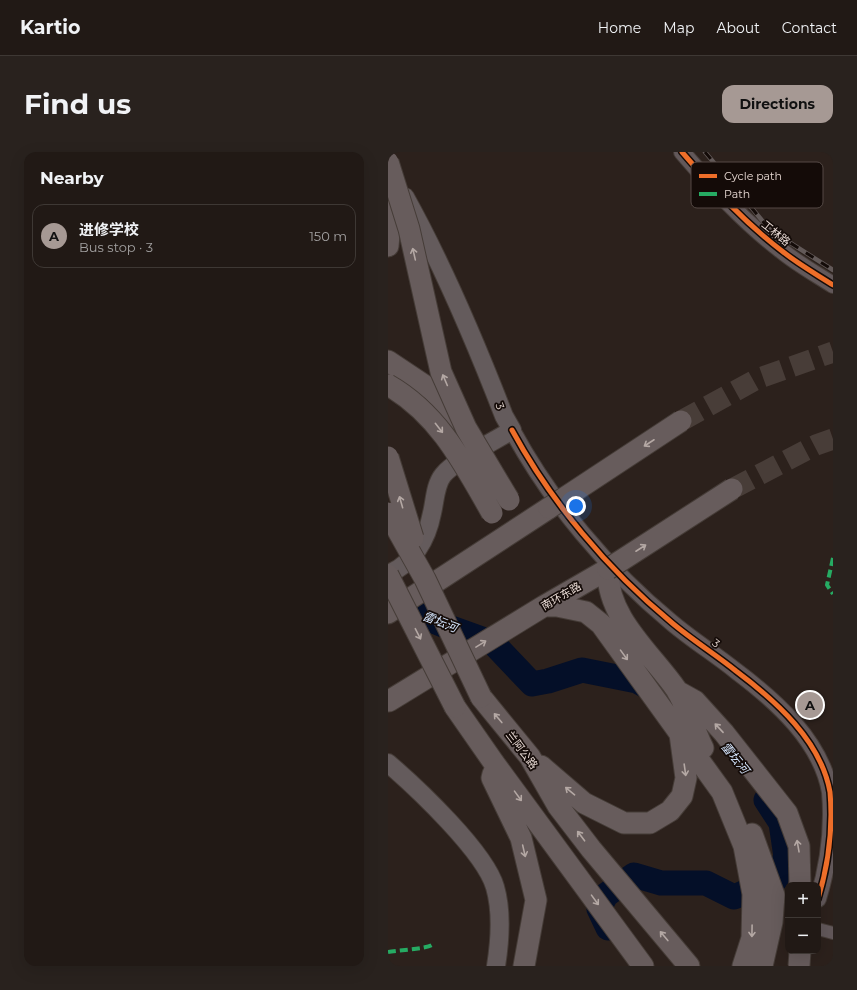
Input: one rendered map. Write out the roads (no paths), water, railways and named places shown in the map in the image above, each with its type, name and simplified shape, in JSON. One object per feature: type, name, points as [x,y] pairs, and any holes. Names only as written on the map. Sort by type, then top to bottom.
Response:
[{"type":"highway","points":[[388,162],[409,229],[441,372],[466,428],[509,500],[515,508],[526,514],[542,512]]},
{"type":"highway","points":[[388,201],[391,212],[388,246]]},
{"type":"highway","points":[[388,361],[433,391],[466,428]]},
{"type":"highway","points":[[388,385],[402,393],[435,422],[457,450],[492,513],[495,526],[492,545]]},
{"type":"highway","points":[[388,613],[682,421]]},
{"type":"highway","points":[[388,457],[425,579]]},
{"type":"highway","name":"南环东路","points":[[388,701],[544,606],[608,569],[732,489]]},
{"type":"highway","name":"兰阿公路","points":[[388,513],[425,579],[481,698],[530,757],[558,806],[591,849],[688,966]]},
{"type":"highway","points":[[608,569],[610,594],[620,614],[640,645],[676,690],[702,748],[735,796],[752,832],[774,895],[772,922],[762,966]]},
{"type":"highway","points":[[388,575],[455,707],[494,763],[643,966]]},
{"type":"highway","points":[[544,606],[557,606],[586,612],[601,624],[722,792],[744,846],[753,894],[752,938],[743,966]]},
{"type":"highway","points":[[676,690],[695,701],[724,733],[787,813],[799,846],[800,882]]},
{"type":"highway","points":[[530,757],[584,803],[624,823],[650,823],[670,811],[682,796],[686,778],[680,732]]},
{"type":"highway","points":[[494,763],[492,778],[521,838],[536,900],[524,966]]},
{"type":"highway","points":[[798,966],[800,954]]},
{"type":"main road","name":"3","points":[[388,167],[425,232],[453,293],[504,416],[512,430]]},
{"type":"main road","points":[[388,575],[399,570],[413,557],[424,537],[432,514],[435,495],[443,475],[460,461],[512,430]]},
{"type":"main road","points":[[388,763],[416,788],[448,822],[489,873],[495,887],[497,901],[499,948],[496,966]]},
{"type":"street","name":"工林路","points":[[682,152],[691,162]]},
{"type":"street","name":"工林路","points":[[732,208],[783,253],[833,285]]},
{"type":"street","name":"3","points":[[512,430],[548,489],[611,566],[670,622],[768,696],[802,734],[814,751],[824,773],[830,792],[833,818],[824,881],[821,890]]},
{"type":"street","points":[[821,930],[833,933]]},
{"type":"waterway","name":"雷坛河","points":[[389,602],[443,625],[493,643],[532,684],[548,681],[582,670],[637,681],[699,716]]},
{"type":"waterway","name":"雷坛河","points":[[608,928],[599,909],[606,895],[634,875],[661,883],[706,883],[734,897],[776,879],[786,857],[781,823],[766,800]]},
{"type":"tunnel","points":[[681,421],[757,379],[833,352]]},
{"type":"tunnel","points":[[732,489],[816,445],[833,439]]},
{"type":"railway","points":[[705,152],[713,162]]},
{"type":"railway","points":[[752,208],[770,230],[833,270]]},
{"type":"place","name":"进修学校","points":[[810,705]]}]
